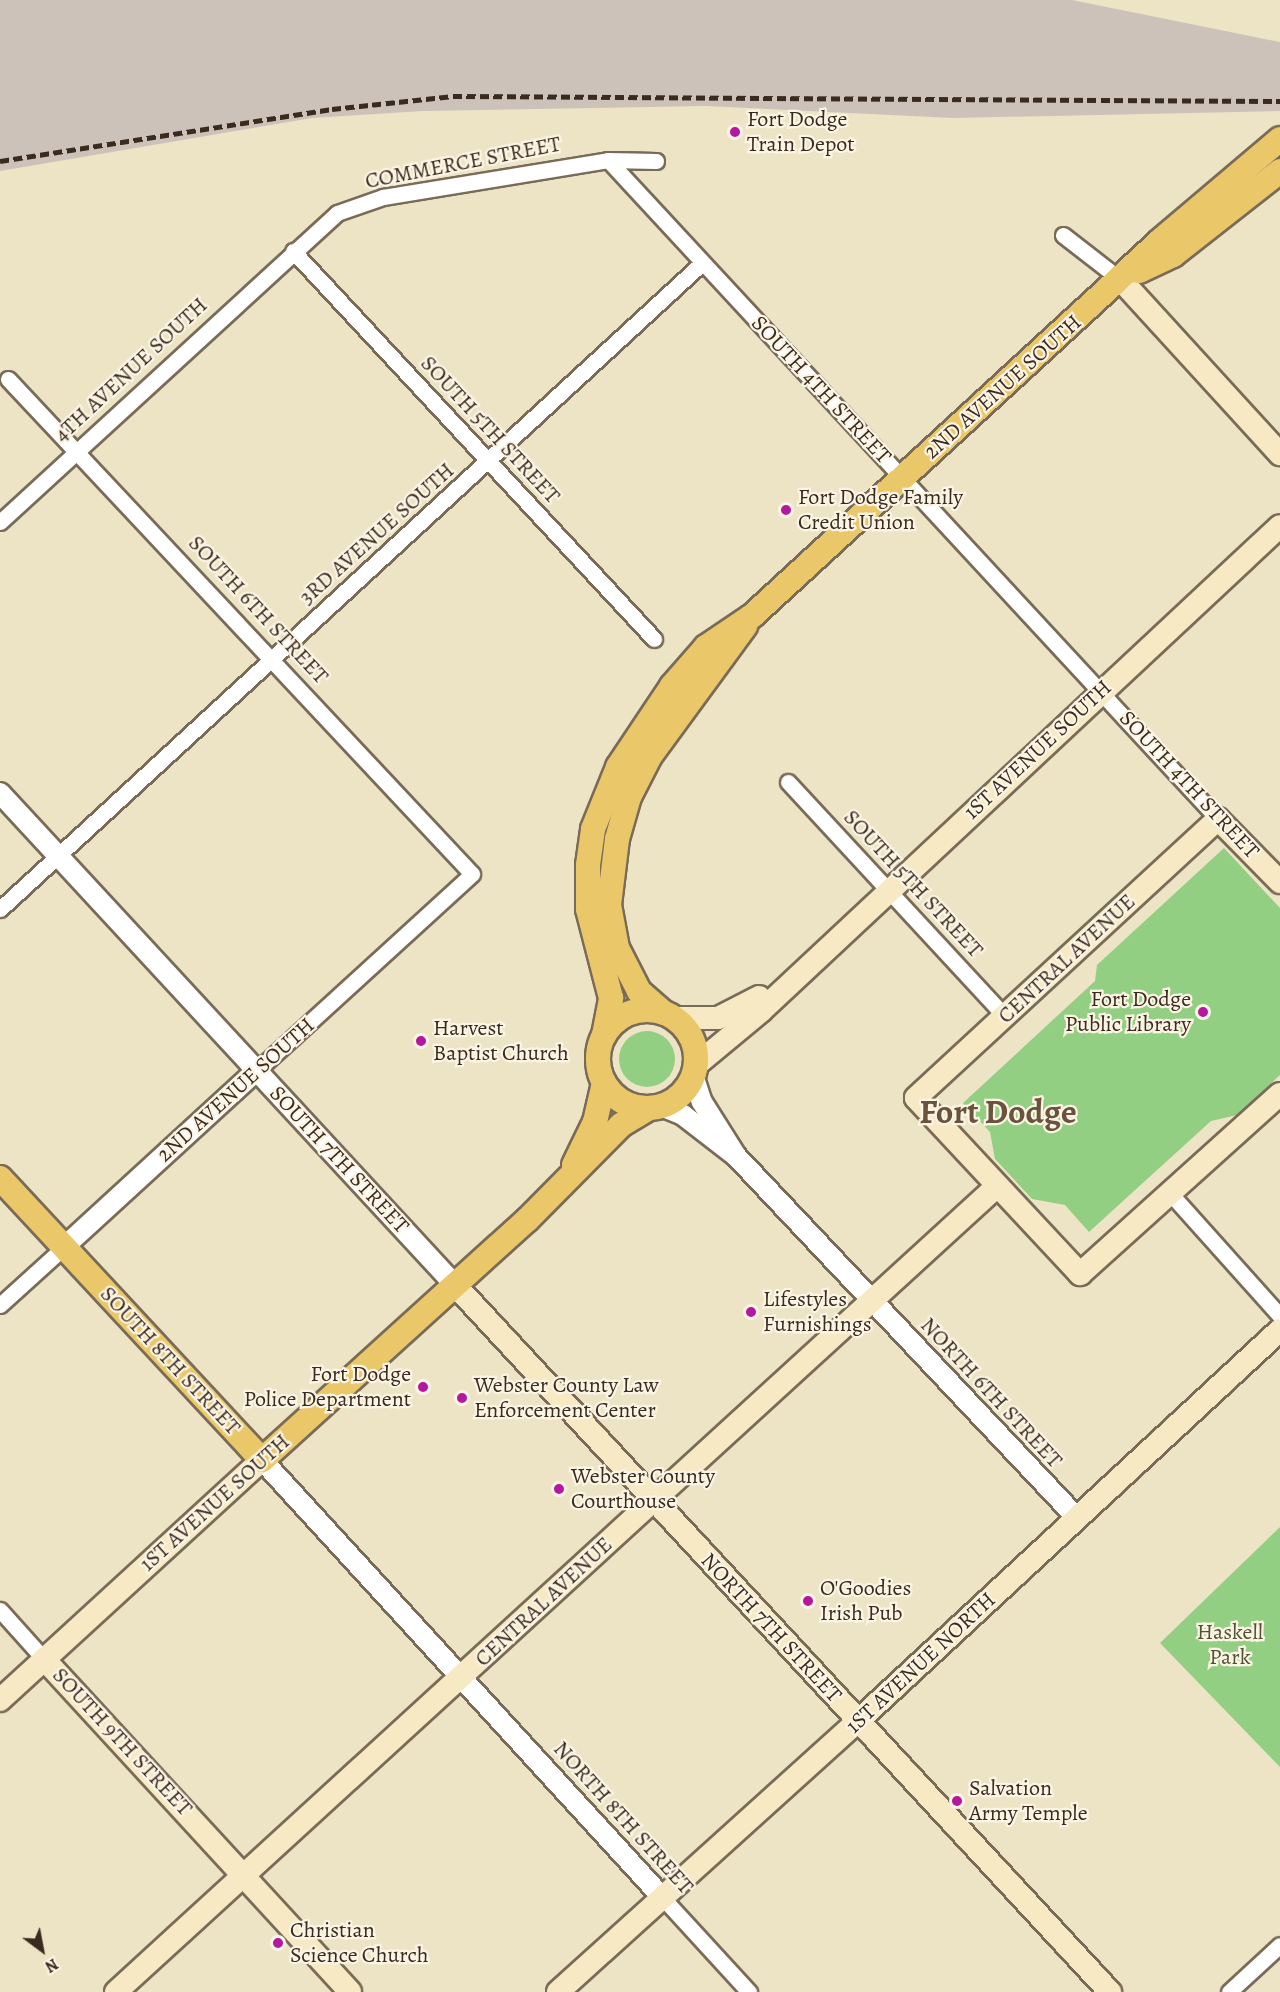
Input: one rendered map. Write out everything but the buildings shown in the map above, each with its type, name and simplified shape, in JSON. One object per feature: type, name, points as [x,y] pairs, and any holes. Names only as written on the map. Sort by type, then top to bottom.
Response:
[{"type":"main road","name":"2ND AVENUE SOUTH","points":[[604,1035],[610,998],[590,921],[587,883],[590,849],[600,809],[630,746],[672,686],[706,647],[752,616],[1222,187],[1280,139]]},
{"type":"main road","points":[[1280,171],[1173,255],[1121,280],[1280,454]]},
{"type":"main road","name":"1ST AVENUE SOUTH","points":[[0,1700],[455,1285],[562,1185],[621,1125],[682,1093],[694,1070],[1280,526]]},
{"type":"main road","name":"2ND AVENUE SOUTH","points":[[669,1015],[646,999],[632,982],[614,937],[610,884],[620,824],[655,749],[752,616]]},
{"type":"main road","name":"SOUTH 4TH STREET","points":[[1218,819],[1280,882]]},
{"type":"main road","name":"CENTRAL AVENUE","points":[[116,1992],[998,1186],[916,1098],[1218,819]]},
{"type":"main road","name":"1ST AVENUE SOUTH","points":[[562,1185],[588,1140],[604,1083],[597,1055],[604,1035],[625,1014],[646,1010],[669,1015],[718,1018],[740,1009],[796,974]]},
{"type":"main road","points":[[669,1015],[689,1034],[694,1070]]},
{"type":"main road","points":[[604,1083],[627,1104],[655,1107]]},
{"type":"main road","points":[[998,1186],[1080,1275],[1280,1094]]},
{"type":"main road","name":"SOUTH 8TH STREET","points":[[0,1178],[262,1460]]},
{"type":"main road","name":"SOUTH 7TH STREET","points":[[455,1285],[653,1501]]},
{"type":"main road","name":"1ST AVENUE NORTH","points":[[558,1992],[858,1721],[1280,1330]]},
{"type":"main road","name":"NORTH 7TH STREET","points":[[653,1501],[1110,1992]]},
{"type":"main road","name":"SOUTH 9TH STREET","points":[[44,1659],[350,1992]]},
{"type":"street","name":"COMMERCE STREET","points":[[293,251],[337,213],[383,197],[608,160],[656,161]]},
{"type":"street","name":"SOUTH 4TH STREET","points":[[608,160],[1218,819]]},
{"type":"street","points":[[1063,235],[1121,280]]},
{"type":"street","name":"4TH AVENUE SOUTH","points":[[0,522],[293,251]]},
{"type":"street","name":"SOUTH 5TH STREET","points":[[293,251],[654,639]]},
{"type":"street","name":"3RD AVENUE SOUTH","points":[[0,909],[490,462],[702,263]]},
{"type":"street","name":"SOUTH 6TH STREET","points":[[8,379],[472,874]]},
{"type":"street","name":"SOUTH 5TH STREET","points":[[788,782],[1005,1016]]},
{"type":"street","name":"SOUTH 7TH STREET","points":[[0,793],[455,1285]]},
{"type":"street","name":"2ND AVENUE SOUTH","points":[[0,1305],[472,874]]},
{"type":"street","points":[[694,1070],[702,1102],[736,1156]]},
{"type":"street","points":[[655,1107],[683,1115],[736,1156],[871,1300]]},
{"type":"street","points":[[1170,1193],[1280,1316]]},
{"type":"street","name":"NORTH 6TH STREET","points":[[871,1300],[1077,1518]]},
{"type":"street","name":"SOUTH 8TH STREET","points":[[262,1460],[462,1677]]},
{"type":"street","name":"SOUTH 9TH STREET","points":[[0,1610],[44,1659]]},
{"type":"street","name":"NORTH 8TH STREET","points":[[462,1677],[749,1992]]},
{"type":"street","points":[[1229,1992],[1280,1945]]},
{"type":"shaded area","points":[[0,0],[1072,0],[1280,42],[1280,111],[953,118],[706,106],[422,111],[312,118],[0,171]]},
{"type":"green space","points":[[1224,848],[1280,908],[1280,1075],[1237,1115],[1211,1121],[1089,1232],[1065,1205],[1032,1199],[995,1159],[990,1132],[963,1103],[1095,981],[1097,965]]},
{"type":"green space","points":[[647,1031],[658,1033],[667,1039],[673,1048],[675,1059],[673,1070],[667,1079],[658,1085],[647,1087],[636,1085],[627,1079],[621,1070],[619,1059],[621,1048],[627,1039],[636,1033]]},
{"type":"green space","name":"Haskell Park","points":[[1280,1527],[1280,1767],[1160,1643]]},
{"type":"railway","points":[[0,161],[332,109],[453,96],[1280,101]]},
{"type":"place","name":"Fort Dodge Train Depot","points":[[735,132]]},
{"type":"place","name":"Fort Dodge Family Credit Union","points":[[786,510]]},
{"type":"place","name":"Fort Dodge Public Library","points":[[1203,1012]]},
{"type":"place","name":"Harvest Baptist Church","points":[[421,1041]]},
{"type":"place","name":"Lifestyles Furnishings","points":[[751,1312]]},
{"type":"place","name":"Fort Dodge Police Department","points":[[423,1387]]},
{"type":"place","name":"Webster County Law Enforcement Center","points":[[462,1398]]},
{"type":"place","name":"Webster County Courthouse","points":[[559,1489]]},
{"type":"place","name":"O'Goodies Irish Pub","points":[[808,1601]]},
{"type":"place","name":"Salvation Army Temple","points":[[957,1801]]},
{"type":"place","name":"Christian Science Church","points":[[278,1943]]},
{"type":"district","name":"Fort Dodge","points":[[998,1112]]}]
